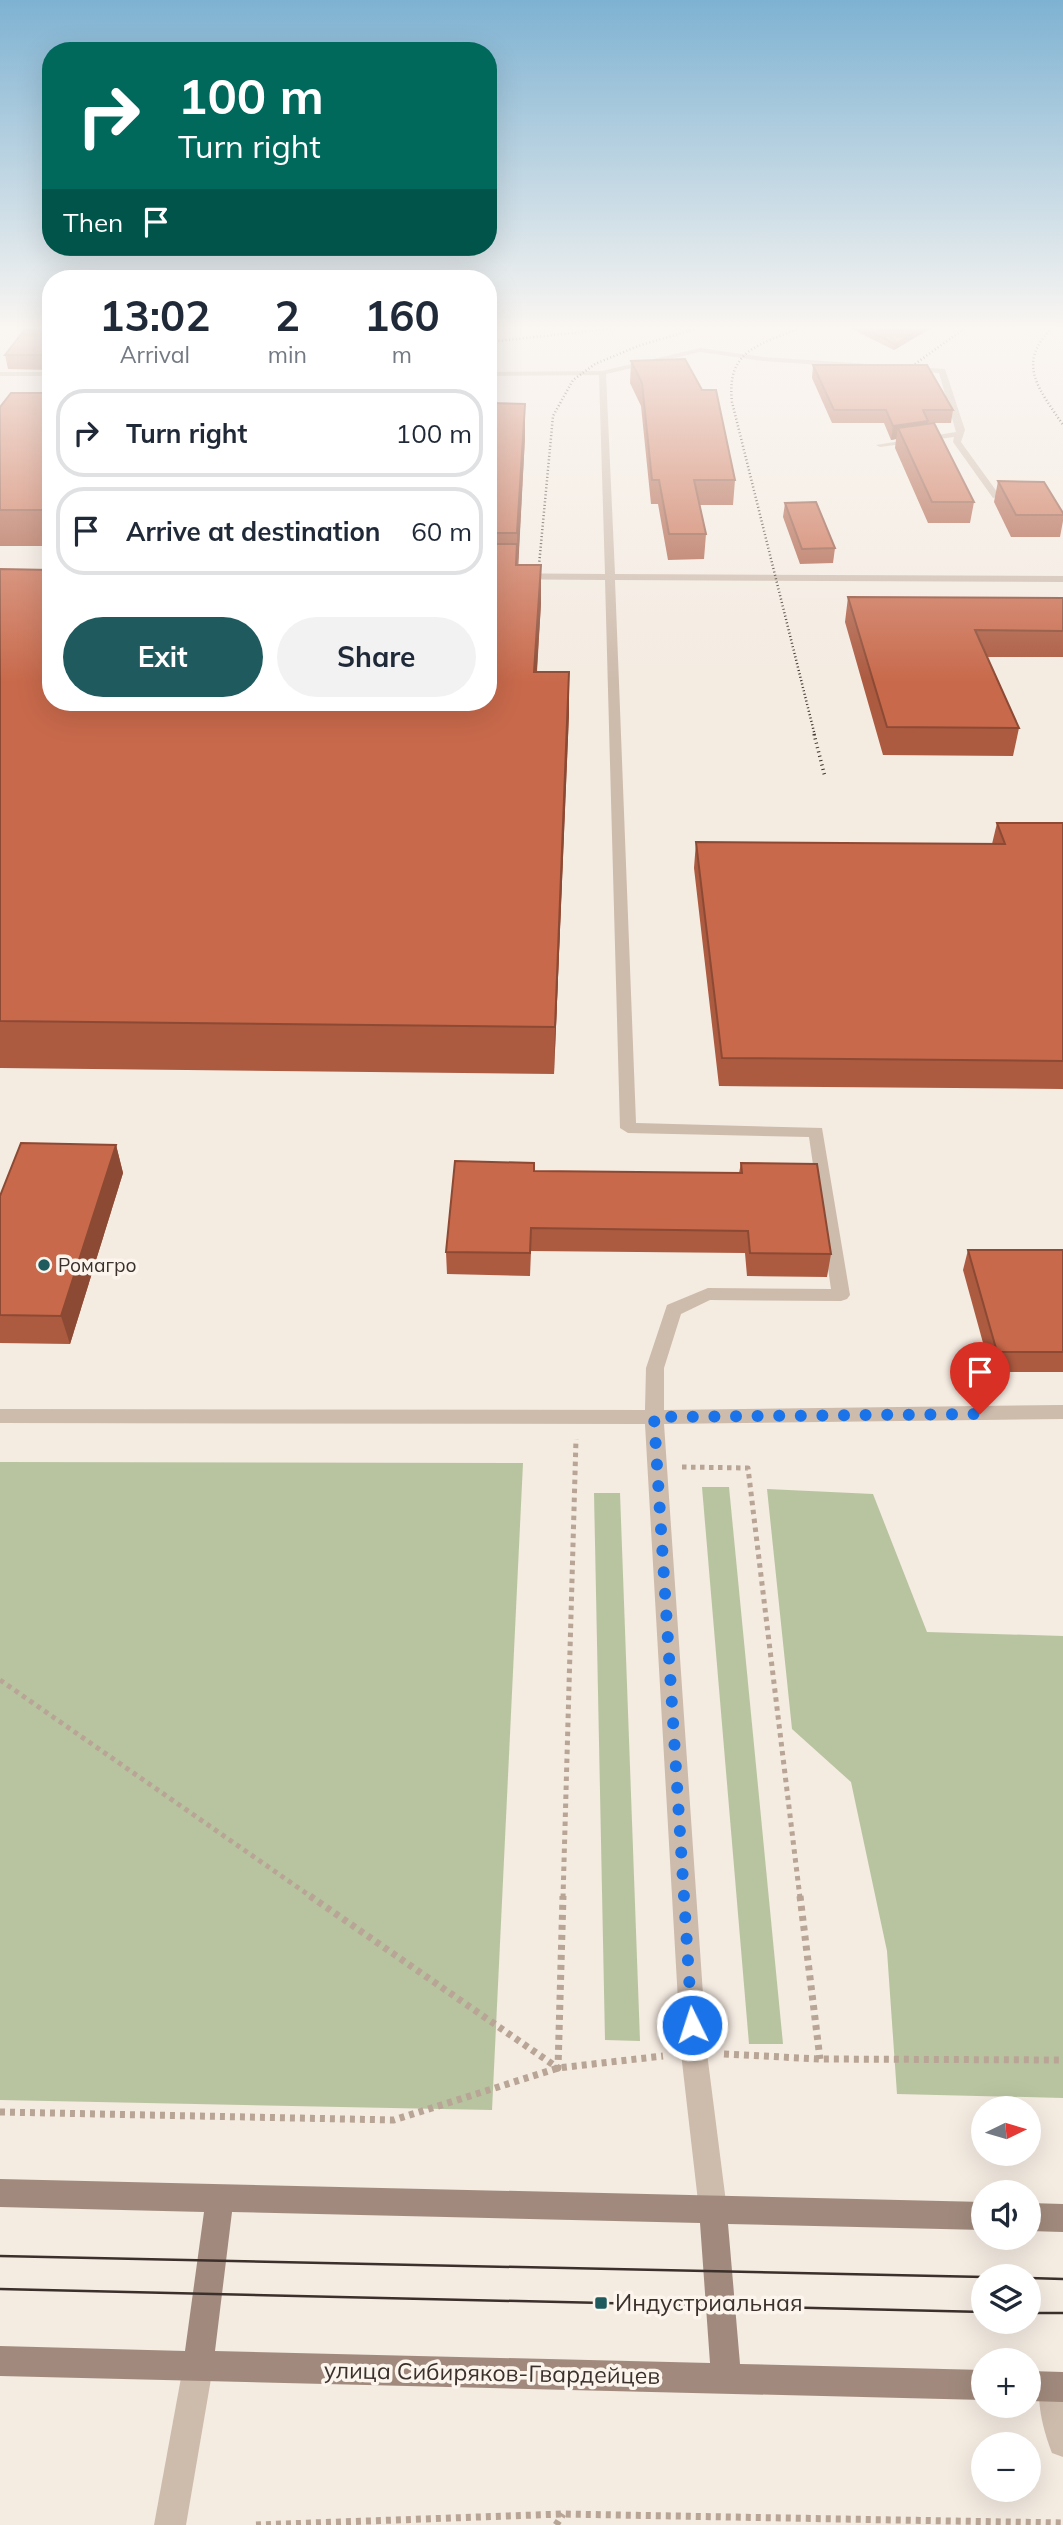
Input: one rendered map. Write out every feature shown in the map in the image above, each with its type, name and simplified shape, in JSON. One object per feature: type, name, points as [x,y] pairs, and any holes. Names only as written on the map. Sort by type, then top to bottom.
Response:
[{"type":"main road","points":[[0,2193],[971,2216]]},
{"type":"main road","points":[[198,2367],[220,2199]]},
{"type":"main road","points":[[713,2210],[726,2379]]},
{"type":"main road","points":[[1041,2217],[1063,2218]]},
{"type":"main road","name":"улица Сибиряков-Гвардейцев","points":[[0,2361],[971,2385]]},
{"type":"lane","points":[[605,446],[628,1128],[816,1132],[841,1295],[708,1294],[673,1310],[655,1368],[654,1417],[694,2053],[713,2210]]},
{"type":"lane","points":[[960,446],[996,496]]},
{"type":"lane","points":[[497,576],[1063,579]]},
{"type":"lane","points":[[0,1416],[654,1417],[1063,1412]]},
{"type":"lane","points":[[170,2525],[198,2367]]},
{"type":"lane","points":[[1048,2387],[1063,2442]]},
{"type":"path","points":[[558,2068],[576,1416]]},
{"type":"path","points":[[657,1466],[748,1468],[820,2059]]},
{"type":"path","points":[[0,1680],[558,2068]]},
{"type":"path","points":[[0,2112],[394,2120],[558,2068],[694,2053],[820,2059],[1063,2060]]},
{"type":"path","points":[[256,2525],[564,2514],[1063,2524]]},
{"type":"path","points":[[556,2525],[564,2514]]},
{"type":"green space","points":[[0,1462],[523,1463],[492,2110],[0,2100]]},
{"type":"green space","points":[[702,1487],[729,1487],[783,2044],[749,2044]]},
{"type":"green space","points":[[767,1489],[873,1494],[927,1632],[1063,1636],[1063,2098],[897,2094],[887,1951],[851,1782],[792,1729]]},
{"type":"green space","points":[[594,1493],[620,1493],[640,2041],[605,2040]]},
{"type":"building","points":[[0,446],[42,446],[42,510],[0,510]]},
{"type":"building","points":[[497,446],[522,446],[517,533],[497,533]]},
{"type":"building","points":[[648,446],[728,446],[735,480],[694,480],[706,534],[669,534],[659,480],[652,480]]},
{"type":"building","points":[[906,446],[946,446],[974,502],[932,502]]},
{"type":"building","points":[[998,481],[1044,482],[1063,515],[1016,515]]},
{"type":"building","points":[[816,502],[835,548],[802,549],[785,503]]},
{"type":"building","points":[[497,544],[517,544],[516,565],[541,565],[534,672],[569,672],[555,1027],[0,1021],[0,569],[42,570],[42,711],[497,711]]},
{"type":"building","points":[[848,597],[1063,598],[1063,631],[975,630],[1019,728],[887,727]]},
{"type":"building","points":[[997,823],[1063,823],[1063,1061],[722,1058],[696,842],[1005,844]]},
{"type":"building","points":[[21,1143],[116,1145],[61,1316],[0,1315],[0,1196]]},
{"type":"building","points":[[455,1161],[534,1163],[534,1171],[742,1173],[741,1163],[817,1164],[831,1254],[750,1253],[748,1231],[531,1228],[530,1253],[446,1252]]},
{"type":"building","points":[[968,1250],[1063,1250],[1063,1352],[997,1352]]},
{"type":"tram line","points":[[0,2256],[971,2277]]},
{"type":"tram line","points":[[1041,2278],[1063,2279]]},
{"type":"tram line","points":[[0,2289],[971,2312]]},
{"type":"tram line","points":[[1041,2313],[1063,2313]]},
{"type":"railway","points":[[539,565],[550,446]]},
{"type":"railway","points":[[743,446],[815,736]]},
{"type":"railway","points":[[814,734],[825,777]]},
{"type":"place","name":"Ромагро","points":[[44,1265]]},
{"type":"place","name":"Индустриальная","points":[[601,2303]]},
{"type":"route","points":[[692,2025],[654,1417],[980,1414]]}]
